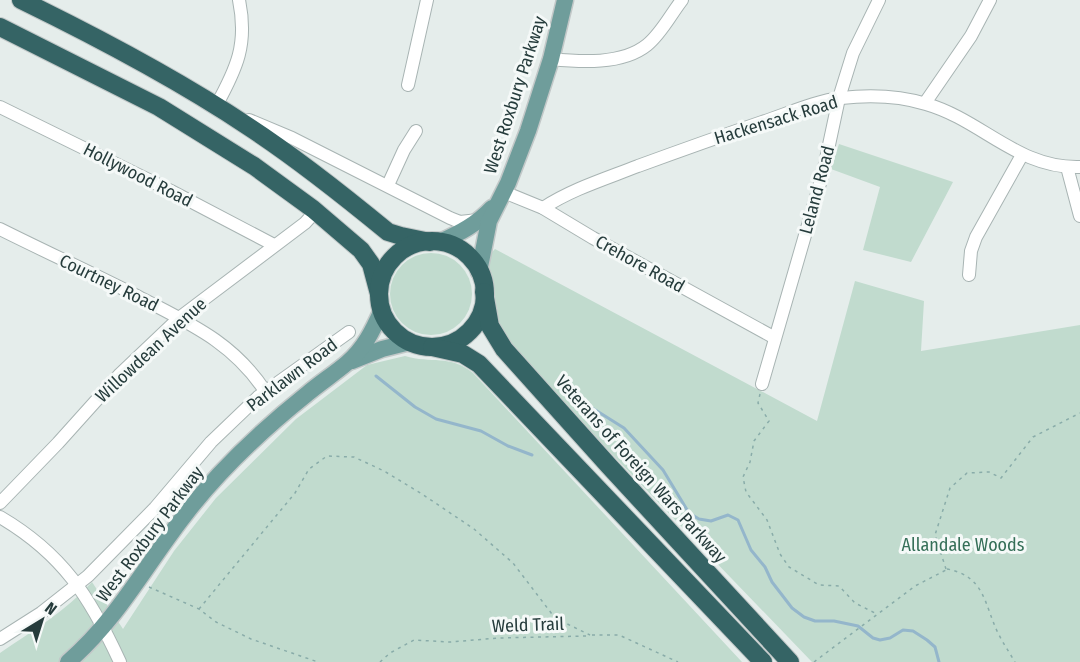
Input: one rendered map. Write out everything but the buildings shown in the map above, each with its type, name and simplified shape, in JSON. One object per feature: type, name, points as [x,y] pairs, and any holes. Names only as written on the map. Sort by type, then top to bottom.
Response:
[{"type":"highway","points":[[21,0],[90,35],[216,106],[297,159],[388,232],[401,237],[451,245],[466,254],[479,272],[484,292],[480,315],[470,330],[456,341],[432,346]]},
{"type":"highway","points":[[0,27],[118,85],[174,116],[254,166],[315,212],[366,256],[372,267],[380,302],[393,330],[410,342],[468,356],[485,369],[763,662]]},
{"type":"highway","points":[[380,302],[384,272],[394,257],[412,245],[435,242]]},
{"type":"highway","name":"Veterans of Foreign Wars Parkway","points":[[484,292],[490,326],[504,349],[790,662]]},
{"type":"main road","name":"West Roxbury Parkway","points":[[479,272],[486,231],[524,140],[551,59],[565,0]]},
{"type":"main road","name":"West Roxbury Parkway","points":[[435,242],[464,231],[482,219],[501,197]]},
{"type":"main road","name":"West Roxbury Parkway","points":[[68,662],[104,627],[185,513],[225,468],[267,427],[348,363],[366,342],[380,302]]},
{"type":"main road","name":"West Roxbury Parkway","points":[[348,363],[382,349],[410,342]]},
{"type":"street","points":[[239,0],[243,17],[240,54],[232,76],[216,106],[292,138],[460,222],[482,219]]},
{"type":"street","points":[[408,85],[427,0]]},
{"type":"street","points":[[551,59],[592,60],[621,57],[638,51],[654,38],[682,0]]},
{"type":"street","name":"Leland Road","points":[[762,384],[823,173],[839,98],[853,53],[879,0]]},
{"type":"street","points":[[925,103],[971,36],[990,0]]},
{"type":"street","name":"Hackensack Road","points":[[543,208],[572,191],[740,129],[839,98],[880,97],[925,103],[962,119],[1022,155],[1042,162],[1080,167]]},
{"type":"street","name":"Hollywood Road","points":[[0,107],[171,190],[274,245]]},
{"type":"street","points":[[388,185],[416,130]]},
{"type":"street","points":[[969,275],[971,251],[976,237],[1022,155]]},
{"type":"street","points":[[1067,167],[1080,216]]},
{"type":"street","name":"Crehore Road","points":[[501,197],[543,208],[775,338]]},
{"type":"street","name":"Willowdean Avenue","points":[[0,503],[120,374],[179,318],[305,223],[315,212]]},
{"type":"street","name":"Courtney Road","points":[[0,229],[179,318],[224,344],[244,363],[265,391]]},
{"type":"street","name":"Parklawn Road","points":[[0,639],[41,613],[78,585],[155,508],[211,442],[265,391],[349,332]]},
{"type":"street","points":[[0,517],[40,543],[78,585],[104,627],[120,662]]},
{"type":"path","points":[[762,384],[758,403],[769,421],[754,441],[750,462],[743,477],[746,492],[767,520],[780,554],[789,567],[819,585],[839,586],[855,603],[877,615]]},
{"type":"path","points":[[946,569],[935,535],[950,488],[967,473],[989,472],[1000,478],[1033,437],[1080,413]]},
{"type":"path","points":[[199,609],[295,493],[309,469],[327,456],[354,457],[384,471],[474,529],[513,563],[555,618],[590,635]]},
{"type":"path","points":[[814,662],[915,586],[933,574],[946,569],[964,575],[982,591],[997,632],[1015,662]]},
{"type":"path","points":[[148,587],[199,609],[216,622],[251,639],[318,662]]},
{"type":"path","name":"Weld Trail","points":[[380,662],[390,653],[414,640],[450,642],[590,635],[619,635],[678,662]]},
{"type":"green space","points":[[839,144],[953,182],[911,262],[863,250],[880,187],[831,169]]},
{"type":"green space","name":"Allandale Woods","points":[[495,249],[817,421],[855,281],[924,301],[921,351],[1080,325],[1080,662],[812,662],[501,339],[493,287],[485,259]]},
{"type":"green space","points":[[431,253],[447,256],[460,265],[469,278],[472,294],[469,310],[460,323],[447,332],[431,335],[415,332],[402,323],[393,310],[390,294],[393,278],[402,265],[415,256]]},
{"type":"green space","points":[[405,356],[456,363],[473,373],[742,662],[0,662],[0,653],[60,611],[92,582],[123,629],[174,551],[216,498],[296,419],[367,365]]},
{"type":"waterway","points":[[376,376],[415,407],[436,419],[481,431],[508,446],[532,455]]},
{"type":"waterway","points":[[581,401],[624,428],[663,470],[689,513],[699,519],[711,521],[728,515],[738,520],[751,550],[765,567],[772,582],[792,608],[804,617],[815,621],[834,621],[858,626],[873,638],[880,640],[890,638],[903,630],[913,631],[935,647],[939,662]]}]
